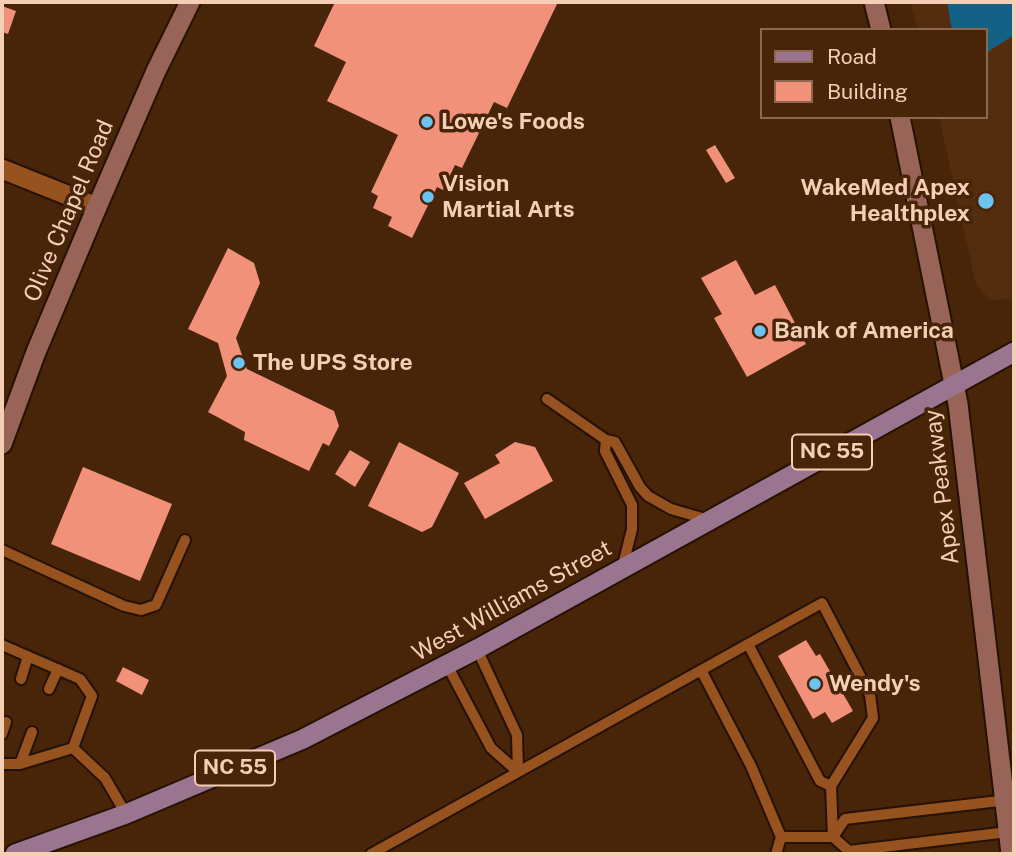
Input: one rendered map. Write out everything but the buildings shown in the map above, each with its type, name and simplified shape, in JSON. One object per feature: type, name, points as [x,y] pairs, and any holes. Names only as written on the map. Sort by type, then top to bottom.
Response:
[{"type":"main road","name":"Olive Chapel Road","points":[[2,444],[36,352],[97,207],[156,71],[191,2]]},
{"type":"main road","points":[[874,2],[880,28]]},
{"type":"main road","name":"Apex Peakway","points":[[901,119],[954,384],[1009,800],[1008,832],[1011,854]]},
{"type":"main road","name":"West Williams Street","points":[[15,854],[126,814],[303,739],[477,649],[1014,352]]},
{"type":"street","points":[[2,169],[97,207]]},
{"type":"lane","points":[[547,399],[606,440],[615,442],[640,487],[649,496],[671,509],[710,520]]},
{"type":"lane","points":[[606,440],[605,451],[632,505],[632,529],[622,569]]},
{"type":"lane","points":[[2,550],[124,606],[141,610],[156,605],[185,540]]},
{"type":"lane","points":[[371,854],[821,603],[870,695],[873,718],[831,786],[833,836]]},
{"type":"lane","points":[[748,644],[820,781],[831,786]]},
{"type":"lane","points":[[2,645],[80,679],[92,696],[73,748]]},
{"type":"lane","points":[[477,649],[517,735],[518,772]]},
{"type":"lane","points":[[21,679],[28,656]]},
{"type":"lane","points":[[447,665],[491,748],[518,772]]},
{"type":"lane","points":[[49,689],[58,669]]},
{"type":"lane","points":[[701,670],[751,766],[781,837],[776,854]]},
{"type":"lane","points":[[2,734],[6,722]]},
{"type":"lane","points":[[20,764],[32,732]]},
{"type":"lane","points":[[73,748],[105,778],[126,814]]},
{"type":"lane","points":[[2,764],[20,764],[73,748]]},
{"type":"lane","points":[[833,836],[845,819],[1009,800]]},
{"type":"lane","points":[[781,837],[833,836],[849,851],[897,850],[1008,832]]},
{"type":"shaded area","name":"WakeMed Apex Healthplex","points":[[910,2],[1014,2],[1013,299],[990,300],[976,285],[939,119],[988,119],[988,28],[917,28]]},
{"type":"water","points":[[947,2],[1014,2],[1014,35],[988,52],[988,28],[952,28]]},
{"type":"place","name":"Lowe's Foods","points":[[427,122]]},
{"type":"place","name":"Vision Martial Arts","points":[[428,197]]},
{"type":"place","name":"WakeMed Apex Healthplex","points":[[986,201]]},
{"type":"place","name":"Bank of America","points":[[760,331]]},
{"type":"place","name":"The UPS Store","points":[[239,363]]},
{"type":"place","name":"Wendy's","points":[[815,684]]}]
